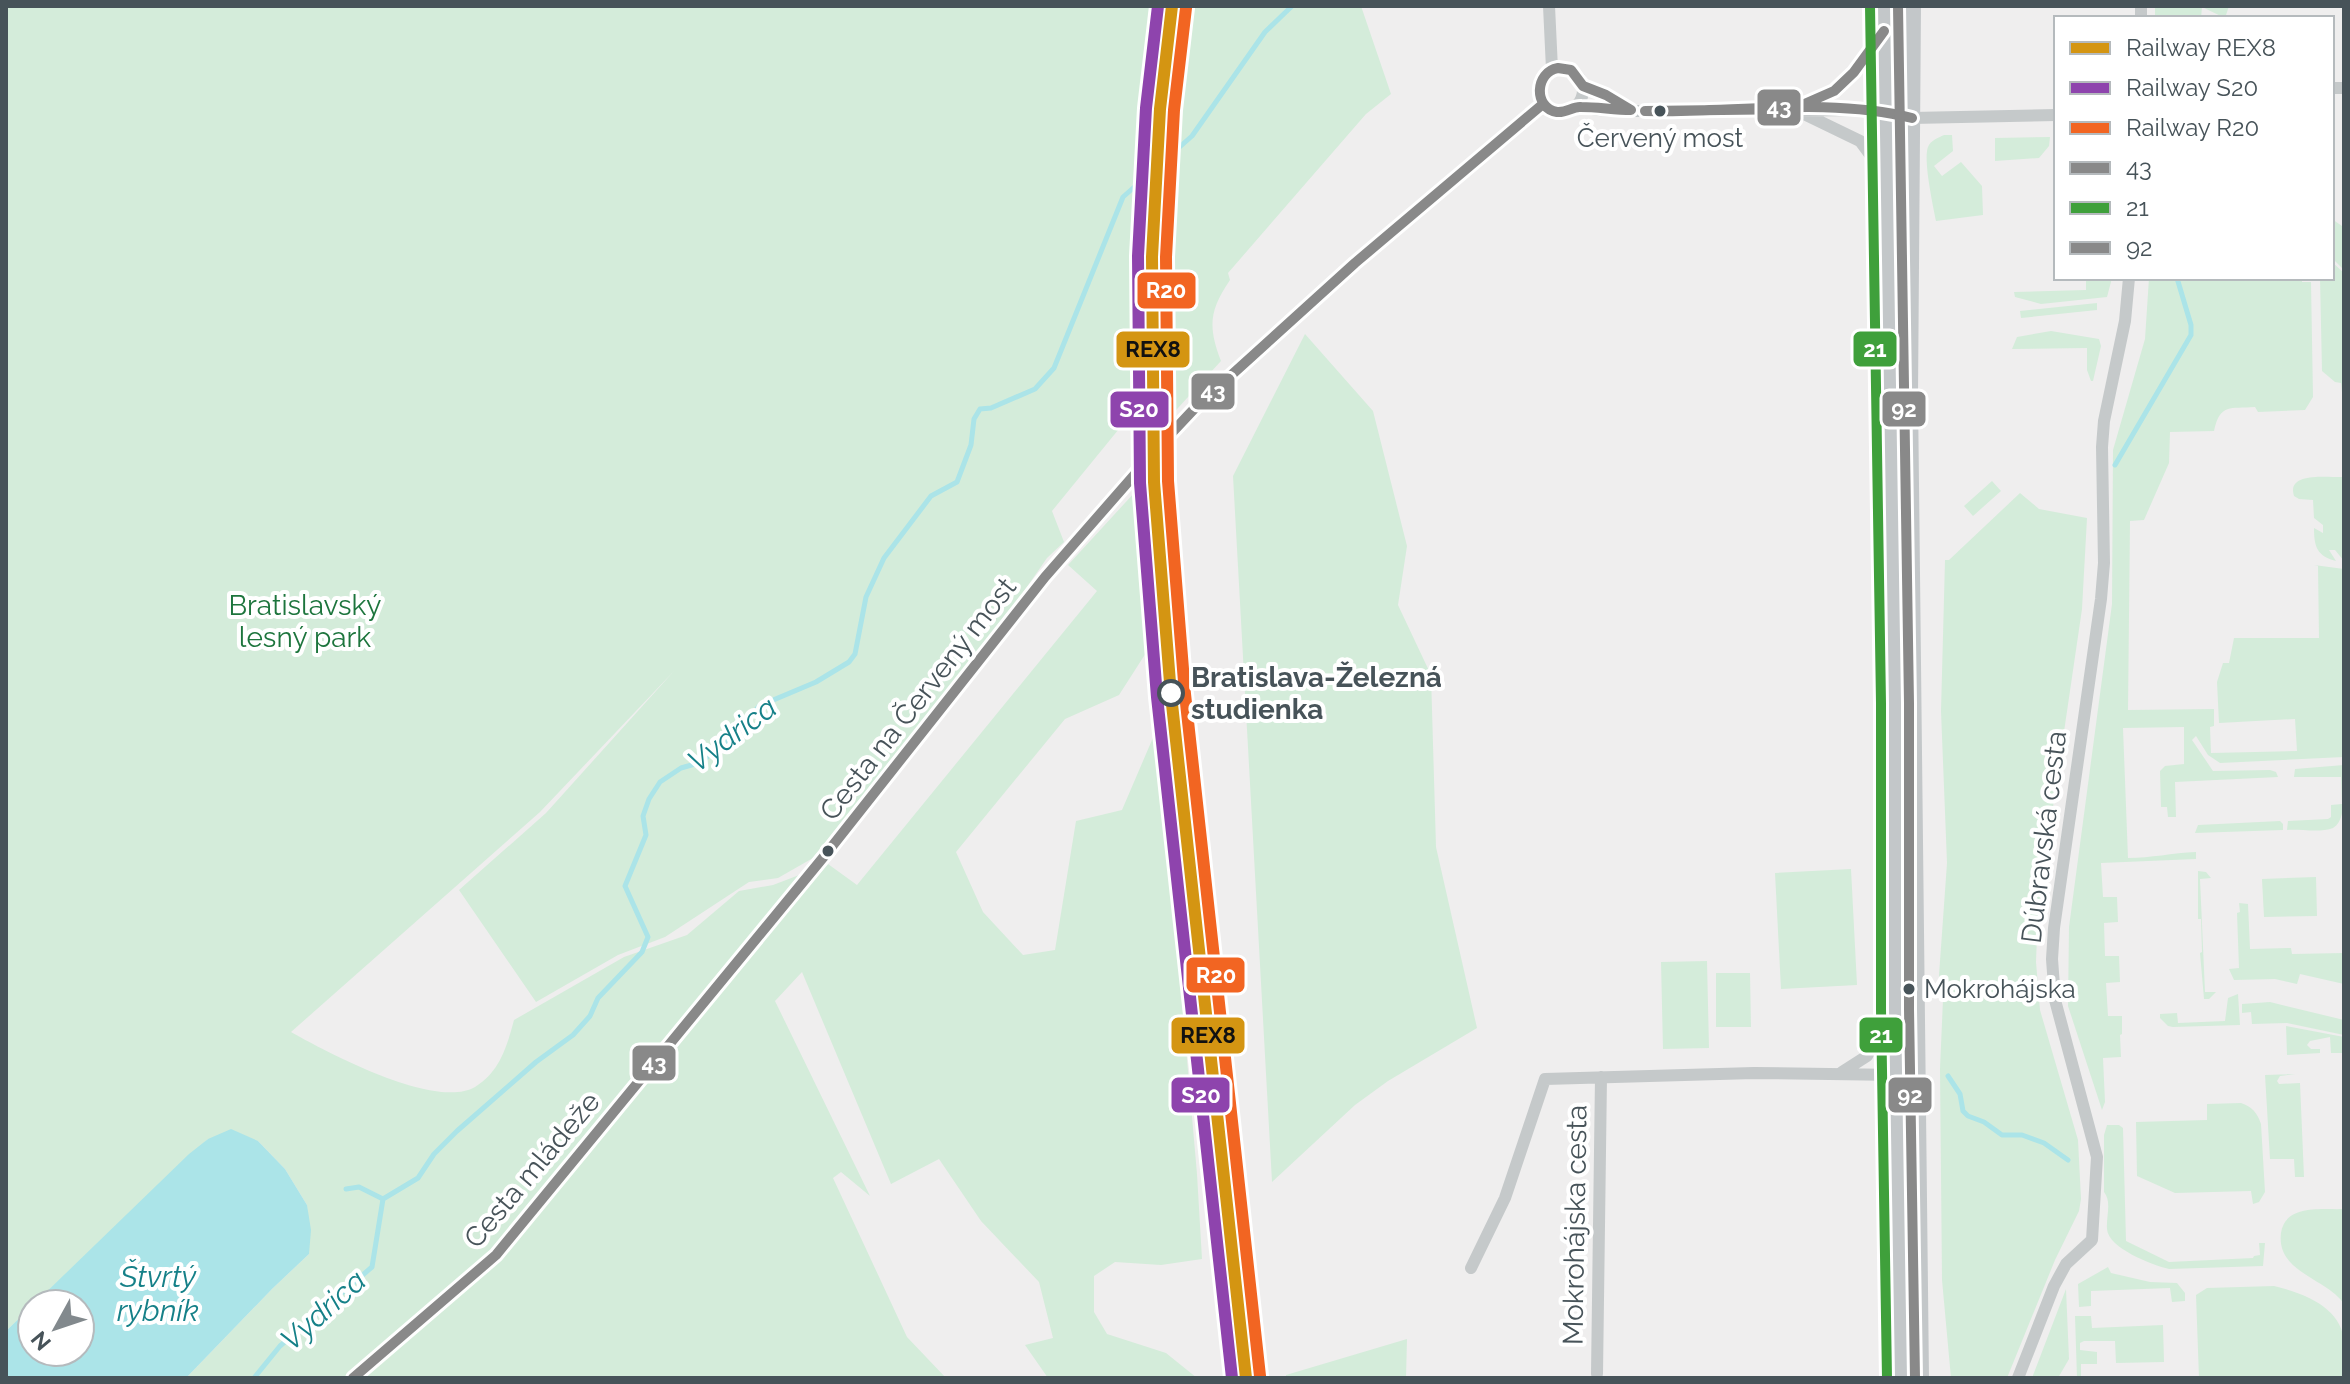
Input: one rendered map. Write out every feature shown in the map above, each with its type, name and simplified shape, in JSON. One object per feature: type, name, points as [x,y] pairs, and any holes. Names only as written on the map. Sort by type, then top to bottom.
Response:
[{"type":"main road","points":[[1884,6],[1901,1378]]},
{"type":"main road","points":[[1911,6],[1908,395],[1919,1378]]},
{"type":"main road","points":[[1885,110],[1912,118]]},
{"type":"main road","points":[[1898,1075],[1912,1071],[1917,1064]]},
{"type":"street","points":[[1549,6],[1552,69],[1539,85],[1543,104],[1558,112],[1569,111],[1577,106],[1583,96],[1583,86]]},
{"type":"street","points":[[1793,109],[1834,91],[1854,72],[1884,31]]},
{"type":"street","points":[[1552,69],[1571,70],[1583,86],[1606,95],[1632,111]]},
{"type":"street","name":"Cesta na Červený most","points":[[819,863],[1045,577],[1195,408],[1378,243],[1543,104]]},
{"type":"street","points":[[1577,106],[1632,111],[1885,110]]},
{"type":"street","points":[[1793,109],[1860,141],[1885,175]]},
{"type":"street","points":[[1912,118],[2054,115]]},
{"type":"street","name":"Dúbravská cesta","points":[[2018,1378],[2054,1286],[2066,1264],[2092,1240],[2097,1157],[2055,1000],[2052,959],[2104,563],[2104,421],[2125,321],[2129,280]]},
{"type":"street","name":"Cesta mládeže","points":[[353,1378],[496,1255],[819,863]]},
{"type":"street","points":[[1839,1073],[1867,1056],[1895,1009]]},
{"type":"street","name":"Mokrohájska cesta","points":[[1471,1268],[1505,1198],[1545,1079],[1839,1073],[1898,1075]]},
{"type":"street","name":"Mokrohájska cesta","points":[[1597,1374],[1601,1077]]},
{"type":"green space","name":"Bratislavský lesný park","points":[[6,6],[1166,6],[1162,33],[1184,36],[1190,6],[1361,6],[1391,94],[1366,114],[1228,273],[1230,280],[1214,310],[1213,319],[1214,338],[1221,361],[1156,432],[1123,424],[1052,511],[1064,542],[1047,558],[1013,607],[813,858],[778,878],[749,882],[665,937],[618,955],[536,1002],[459,890],[546,813],[674,671],[540,812],[291,1032],[382,1076],[435,1091],[457,1092],[475,1087],[491,1074],[505,1049],[514,1020],[624,957],[687,935],[739,891],[773,885],[828,864],[857,885],[1097,591],[1068,565],[1147,479],[1153,642],[1119,695],[1065,719],[956,852],[983,912],[1023,955],[1055,950],[1076,821],[1122,810],[1158,726],[1202,1259],[1161,1265],[1115,1262],[1094,1276],[1094,1312],[1107,1334],[1166,1353],[1197,1378],[1048,1378],[1025,1345],[1053,1338],[1039,1282],[981,1221],[939,1159],[891,1184],[802,972],[775,1001],[870,1196],[841,1172],[833,1178],[907,1337],[946,1378],[186,1378],[309,1254],[307,1205],[285,1169],[258,1141],[208,1139],[51,1288],[16,1288],[16,1321],[6,1331]]},
{"type":"green space","points":[[2155,6],[2229,6],[2226,16],[2202,7],[2201,16],[2155,16]]},
{"type":"green space","points":[[1944,135],[1952,135],[1953,151],[1934,166],[1942,176],[1961,162],[1982,186],[1983,215],[1936,221],[1927,153],[1931,143]]},
{"type":"green space","points":[[2050,137],[2049,146],[2039,158],[1995,161],[1995,138]]},
{"type":"green space","points":[[2334,220],[2342,226],[2342,268],[2334,260]]},
{"type":"green space","points":[[2334,264],[2344,273],[2344,410],[2341,383],[2322,371],[2320,280],[2334,280]]},
{"type":"green space","points":[[2086,280],[2111,280],[2107,297],[2041,304],[2015,297],[2014,292],[2086,290]]},
{"type":"green space","points":[[2149,280],[2311,282],[2313,397],[2305,410],[2258,412],[2255,407],[2233,408],[2219,416],[2214,431],[2170,432],[2169,463],[2144,520],[2130,521],[2128,710],[2214,709],[2214,726],[2210,727],[2211,753],[2297,751],[2295,719],[2219,723],[2217,682],[2223,663],[2229,663],[2234,638],[2319,638],[2318,566],[2314,565],[2344,569],[2344,757],[2220,763],[2208,755],[2196,736],[2192,740],[2213,771],[2270,770],[2276,772],[2278,777],[2175,782],[2176,817],[2168,817],[2167,807],[2161,807],[2160,771],[2165,766],[2184,764],[2184,727],[2123,728],[2128,858],[2196,852],[2196,859],[2101,863],[2103,897],[2117,897],[2118,922],[2104,923],[2105,956],[2119,956],[2120,982],[2106,983],[2108,1016],[2122,1016],[2121,1057],[2103,1058],[2105,1102],[2102,1110],[2068,1006],[2069,927],[2112,604],[2113,450],[2145,339]]},
{"type":"green space","points":[[2097,303],[2097,310],[2021,318],[2020,311]]},
{"type":"green space","points":[[2051,331],[2099,339],[2101,346],[2093,381],[2087,370],[2087,348],[2012,349],[2017,337]]},
{"type":"green space","points":[[1305,334],[1373,411],[1407,546],[1398,605],[1431,675],[1436,847],[1477,1028],[1388,1081],[1355,1105],[1272,1182],[1233,476]]},
{"type":"green space","points":[[2344,477],[2344,561],[2335,550],[2329,550],[2336,561],[2321,553],[2316,545],[2314,528],[2323,533],[2323,525],[2314,518],[2313,500],[2294,496],[2293,488],[2302,479]]},
{"type":"green space","points":[[1992,481],[2001,491],[1973,516],[1964,506]]},
{"type":"green space","points":[[2020,493],[2039,509],[2087,518],[2082,609],[2038,909],[2036,962],[2040,1010],[2078,1140],[2081,1199],[2079,1211],[2055,1260],[2007,1378],[1951,1378],[1942,1280],[1940,1069],[1943,999],[1939,975],[1947,863],[1941,711],[1945,560],[1949,560]]},
{"type":"green space","points":[[2344,765],[2344,799],[2338,824],[2323,830],[2287,830],[2288,821],[2328,819],[2331,817],[2331,805],[2342,804],[2341,777],[2294,777],[2295,769]]},
{"type":"green space","points":[[2280,821],[2283,830],[2195,833],[2198,825]]},
{"type":"green space","points":[[1851,869],[1857,985],[1781,989],[1775,873]]},
{"type":"green space","points":[[2198,871],[2206,872],[2211,878],[2200,879],[2205,992],[2216,992],[2209,999],[2204,999],[2200,953]]},
{"type":"green space","points":[[2316,877],[2317,916],[2264,917],[2262,879]]},
{"type":"green space","points":[[2239,903],[2248,904],[2250,949],[2291,948],[2292,954],[2344,953],[2344,984],[2300,974],[2297,984],[2275,979],[2234,980],[2229,969],[2239,968]]},
{"type":"green space","points":[[1707,961],[1709,1048],[1663,1049],[1661,962]]},
{"type":"green space","points":[[1716,973],[1750,973],[1751,1027],[1716,1027]]},
{"type":"green space","points":[[2238,994],[2240,1025],[2173,1027],[2160,1018],[2160,1014],[2177,1013],[2178,1023],[2225,1021],[2228,998]]},
{"type":"green space","points":[[2270,1002],[2344,1020],[2344,1035],[2287,1023],[2252,1024],[2251,1012],[2242,1013],[2242,1004]]},
{"type":"green space","points":[[2286,1026],[2344,1037],[2344,1053],[2331,1053],[2330,1037],[2310,1041],[2307,1045],[2311,1049],[2320,1049],[2320,1053],[2287,1055]]},
{"type":"green space","points":[[2295,1074],[2280,1076],[2277,1081],[2279,1084],[2300,1083],[2304,1177],[2295,1177],[2294,1159],[2270,1159],[2265,1075]]},
{"type":"green space","points":[[2241,1103],[2254,1110],[2261,1124],[2265,1192],[2259,1202],[2253,1204],[2251,1191],[2175,1193],[2137,1176],[2136,1122],[2207,1120],[2207,1104]]},
{"type":"green space","points":[[2107,1125],[2123,1128],[2126,1241],[2169,1262],[2253,1258],[2260,1255],[2259,1243],[2265,1243],[2263,1266],[2169,1269],[2142,1260],[2115,1243],[2107,1229],[2108,1205],[2104,1192],[2104,1135]]},
{"type":"green space","points":[[2315,1209],[2344,1209],[2344,1304],[2286,1257],[2281,1233],[2289,1217],[2297,1213]]},
{"type":"green space","points":[[2108,1267],[2111,1273],[2150,1282],[2177,1283],[2185,1293],[2185,1301],[2172,1302],[2170,1288],[2091,1291],[2091,1306],[2079,1307],[2078,1284]]},
{"type":"green space","points":[[2274,1286],[2307,1297],[2335,1318],[2344,1340],[2344,1378],[2199,1378],[2196,1295],[2207,1288]]},
{"type":"green space","points":[[2066,1289],[2069,1359],[2058,1378],[2032,1378]]},
{"type":"green space","points":[[2075,1316],[2091,1316],[2092,1328],[2163,1325],[2164,1362],[2116,1363],[2115,1341],[2084,1341],[2080,1343],[2080,1350],[2097,1352],[2097,1364],[2081,1364],[2081,1378],[2077,1378]]},
{"type":"green space","points":[[1407,1339],[1406,1378],[1286,1378],[1286,1375]]},
{"type":"water","name":"Štvrtý rybník","points":[[231,1129],[258,1141],[285,1169],[307,1205],[311,1230],[309,1254],[186,1378],[6,1378],[6,1331],[16,1321],[16,1368],[96,1368],[96,1288],[51,1288],[208,1139]]},
{"type":"waterway","name":"Vydrica","points":[[254,1378],[280,1346],[372,1267],[383,1199],[418,1178],[434,1154],[457,1131],[536,1062],[573,1035],[590,1016],[598,998],[642,952],[648,937],[625,886],[646,835],[643,816],[660,782],[681,768],[702,762],[740,732],[759,706],[816,682],[849,662],[855,654],[866,597],[884,558],[931,496],[957,482],[971,445],[974,419],[980,409],[991,408],[1035,389],[1054,368],[1123,197],[1192,136],[1265,32],[1292,6]]},
{"type":"waterway","points":[[2115,465],[2191,335],[2178,280]]},
{"type":"waterway","points":[[1948,1076],[1960,1094],[1963,1111],[1968,1116],[1984,1122],[2002,1135],[2022,1135],[2044,1143],[2068,1160]]},
{"type":"waterway","points":[[346,1189],[359,1187],[383,1199]]},
{"type":"rail line","name":"S20","points":[[1158,6],[1146,108],[1138,256],[1140,483],[1157,697],[1232,1378]]},
{"type":"rail line","name":"REX8","points":[[1172,6],[1160,109],[1152,257],[1154,482],[1171,695],[1246,1378]]},
{"type":"rail line","name":"R20","points":[[1186,8],[1174,110],[1166,257],[1168,481],[1185,694],[1260,1376]]},
{"type":"transit line","name":"21","points":[[1870,6],[1887,1378]]},
{"type":"transit line","name":"92","points":[[1898,6],[1915,1378]]},
{"type":"transit line","name":"43","points":[[1645,111],[1793,109],[1834,91],[1854,72],[1884,31]]},
{"type":"transit line","name":"43","points":[[1558,68],[1571,70],[1583,86],[1631,110],[1578,107],[1557,112],[1549,109],[1541,97],[1541,83],[1550,71],[1558,68]]},
{"type":"transit line","name":"43","points":[[353,1378],[496,1255],[826,854],[1045,577],[1164,441],[1195,408],[1355,263],[1543,104]]},
{"type":"transit line","name":"43","points":[[1645,111],[1813,107],[1847,108],[1912,118]]},
{"type":"place","name":"Červený most","points":[[1660,111]]},
{"type":"place","name":"Bratislava-Železná studienka","points":[[1171,693]]},
{"type":"place","name":"Mokrohájska","points":[[1909,989]]}]
